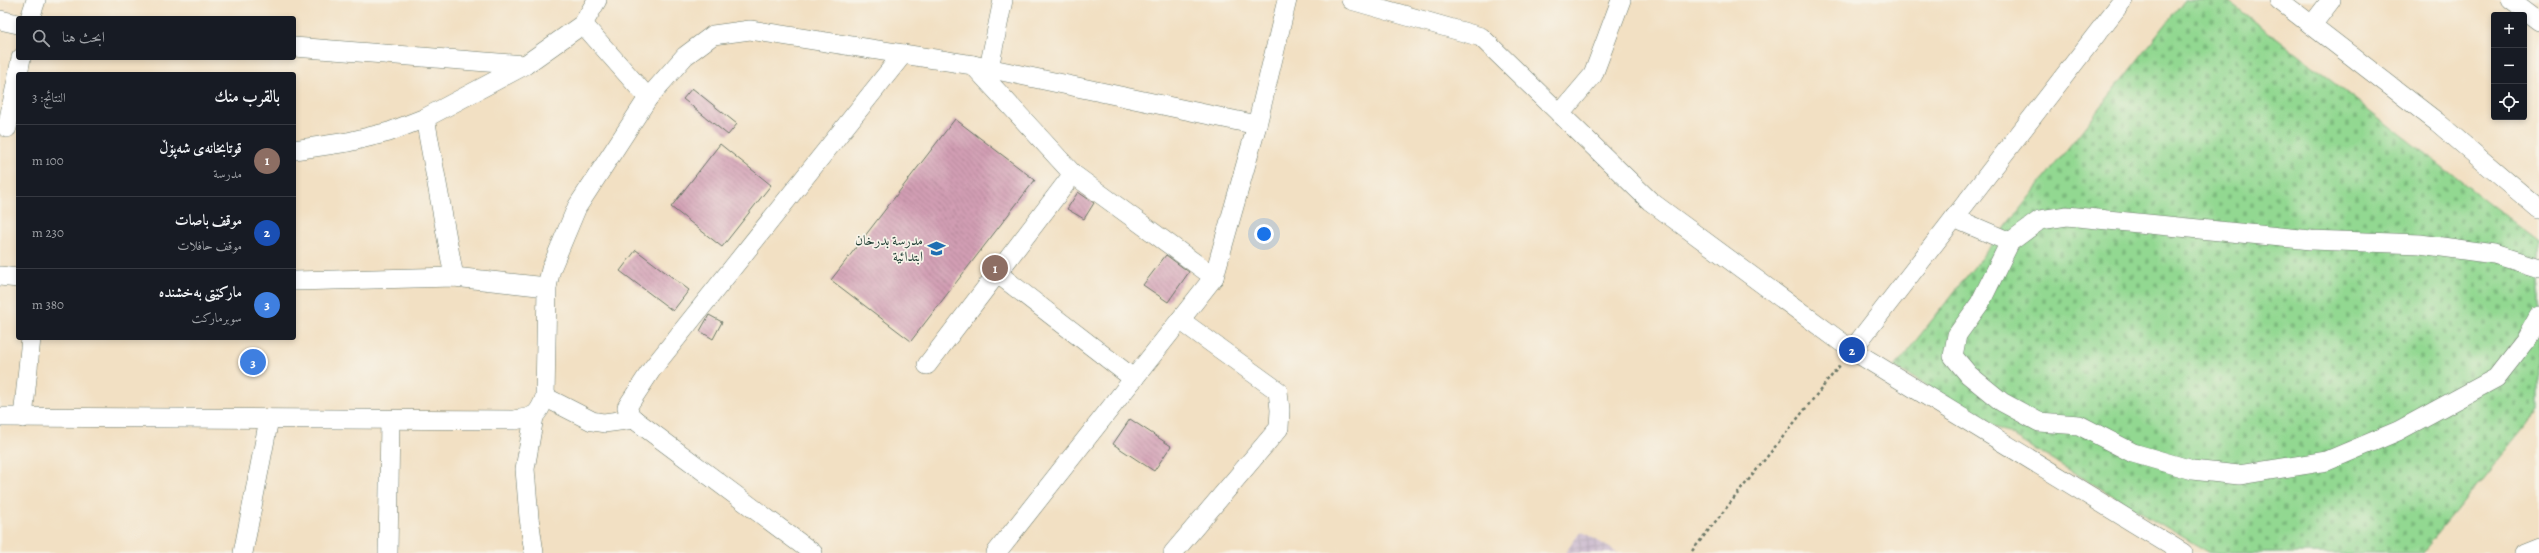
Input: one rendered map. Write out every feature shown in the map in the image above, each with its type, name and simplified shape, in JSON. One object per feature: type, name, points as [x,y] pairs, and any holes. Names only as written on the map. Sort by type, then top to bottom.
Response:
[{"type":"street","points":[[31,16],[36,0]]},
{"type":"street","points":[[296,150],[348,142],[389,132],[425,118],[525,65],[583,24],[597,0]]},
{"type":"street","points":[[981,66],[1003,0]]},
{"type":"street","points":[[996,553],[1214,277],[1257,125],[1286,0]]},
{"type":"street","points":[[1351,0],[1481,37],[1650,201],[1852,350],[2183,553]]},
{"type":"street","points":[[1560,114],[1593,75],[1621,0]]},
{"type":"street","points":[[1852,350],[2123,0]]},
{"type":"street","points":[[2280,0],[2437,122],[2539,209]]},
{"type":"street","points":[[2312,25],[2331,0]]},
{"type":"street","points":[[2511,0],[2539,21]]},
{"type":"street","points":[[0,20],[16,24]]},
{"type":"street","points":[[583,24],[648,98]]},
{"type":"street","points":[[534,553],[528,518],[525,469],[534,417],[541,410],[545,397],[547,287],[551,269],[577,208],[648,98],[685,56],[713,35],[750,30],[981,66],[1257,125]]},
{"type":"street","points":[[296,47],[525,65]]},
{"type":"street","points":[[813,553],[634,419],[627,407],[642,382],[903,54]]},
{"type":"street","points":[[19,72],[22,60]]},
{"type":"street","points":[[981,66],[1073,174],[1214,277]]},
{"type":"street","points":[[8,129],[16,86]]},
{"type":"street","points":[[425,118],[454,277]]},
{"type":"street","points":[[927,365],[1073,174]]},
{"type":"street","points":[[2539,268],[2494,254],[2420,244],[2311,240],[2068,216],[2040,220],[2010,242],[1980,303],[1957,335],[1953,356],[1969,375],[2002,402],[2039,422],[2079,425],[2133,453],[2192,470],[2239,475],[2327,461],[2398,431],[2496,378],[2525,341],[2539,316]]},
{"type":"street","points":[[1954,218],[2010,242]]},
{"type":"street","points":[[997,273],[1134,379]]},
{"type":"street","points":[[0,276],[16,278]]},
{"type":"street","points":[[296,281],[454,277],[547,287]]},
{"type":"street","points":[[1173,553],[1279,428],[1280,410],[1278,391],[1180,320]]},
{"type":"street","points":[[23,418],[31,340]]},
{"type":"street","points":[[545,397],[592,421],[604,423],[634,419]]},
{"type":"street","points":[[0,417],[216,416],[269,419],[514,420],[534,417]]},
{"type":"street","points":[[243,553],[269,419]]},
{"type":"street","points":[[388,553],[390,420]]},
{"type":"street","points":[[2524,553],[2539,547]]},
{"type":"path","points":[[1692,551],[1852,350]]},
{"type":"shaded area","points":[[1581,531],[1618,553],[1565,553]]},
{"type":"green space","points":[[2185,0],[2227,0],[2539,242],[2539,410],[2422,553],[2210,553],[1895,367]]},
{"type":"building","points":[[692,88],[737,124],[728,135],[683,99]]},
{"type":"building","points":[[955,119],[1035,180],[911,341],[831,280]]},
{"type":"building","points":[[720,144],[771,185],[722,247],[671,207]]},
{"type":"building","points":[[1078,192],[1094,203],[1084,219],[1067,209]]},
{"type":"building","points":[[636,250],[689,290],[673,311],[620,271]]},
{"type":"building","points":[[1166,255],[1189,272],[1168,302],[1143,285]]},
{"type":"building","points":[[709,315],[722,322],[713,339],[700,331]]},
{"type":"building","points":[[1130,419],[1171,446],[1154,471],[1113,444]]},
{"type":"place","name":"مدرسة بدرخان ابتدائية","points":[[936,248]]},
{"type":"place","name":"قوتابخانەی شەپۆڵ","points":[[995,268]]},
{"type":"place","name":"موقف باصات","points":[[1852,350]]},
{"type":"place","name":"مارکێتی بەخشندە","points":[[253,362]]}]
